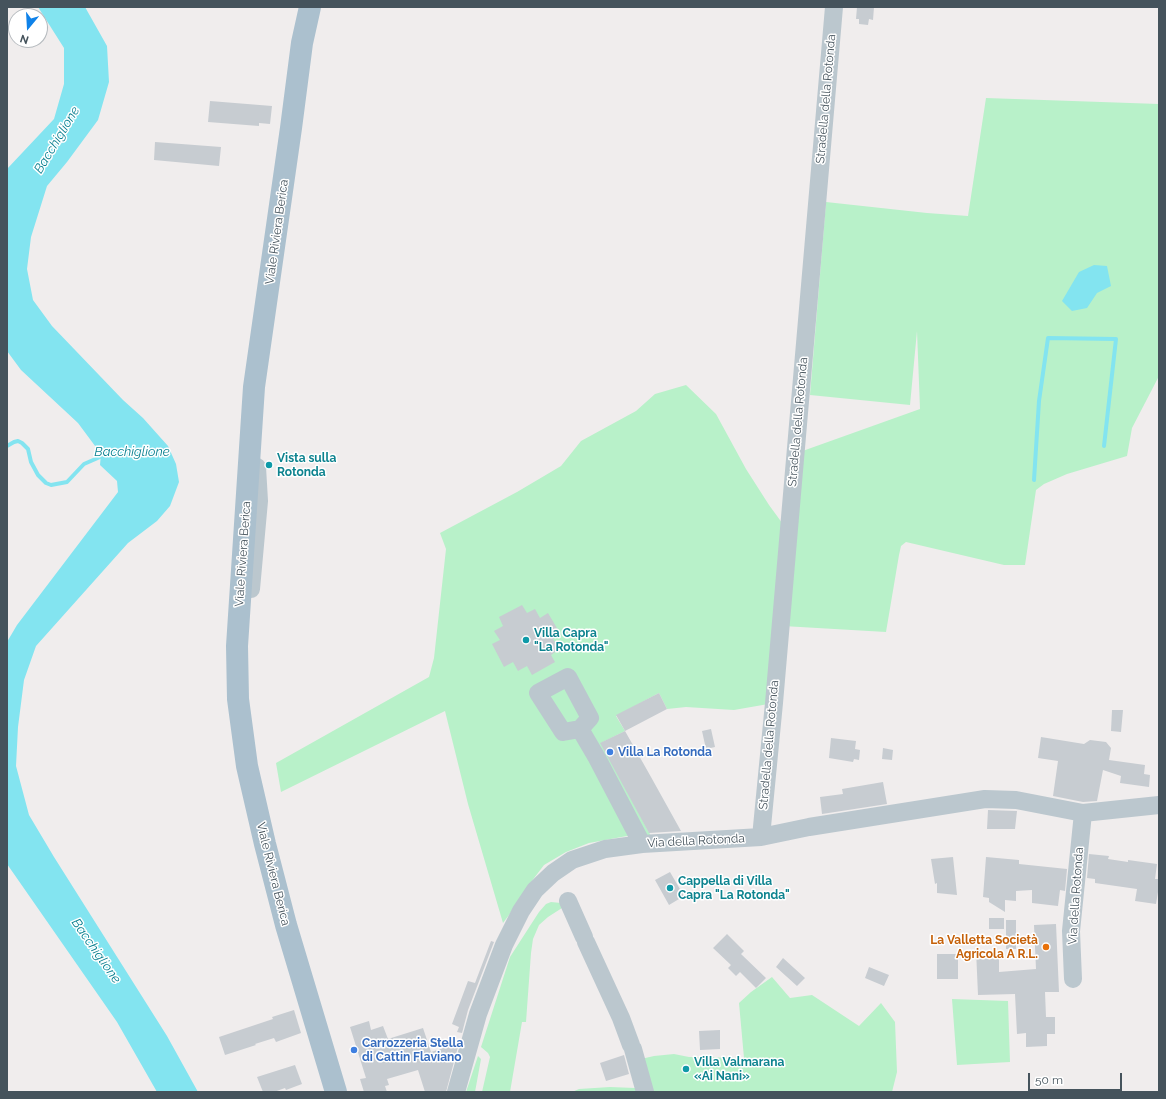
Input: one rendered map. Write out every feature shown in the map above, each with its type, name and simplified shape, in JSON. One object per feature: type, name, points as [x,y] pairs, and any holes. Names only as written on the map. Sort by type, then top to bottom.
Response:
[{"type":"main road","name":"Viale Riviera Berica","points":[[310,7],[297,73],[291,128],[254,387],[240,586],[237,658],[238,699],[247,766],[284,918],[336,1092]]},
{"type":"street","name":"Stradella della Rotonda","points":[[761,837],[774,703],[834,7]]},
{"type":"street","points":[[580,729],[642,844]]},
{"type":"street","name":"Via della Rotonda","points":[[456,1092],[478,1014],[504,945],[535,890],[553,873],[572,860],[604,849],[642,844],[761,837],[787,837],[939,806],[985,799],[1016,800],[1083,813],[1159,805]]},
{"type":"street","name":"Via della Rotonda","points":[[1073,979],[1071,931],[1083,813]]},
{"type":"street","points":[[568,901],[621,1018],[632,1047],[645,1092]]},
{"type":"green space","points":[[986,98],[1159,104],[1159,376],[1132,428],[1127,456],[1067,474],[1044,484],[1036,490],[1025,565],[1004,565],[906,542],[901,546],[899,555],[886,632],[783,626],[797,453],[920,409],[917,331],[910,405],[810,395],[826,202],[968,216]]},
{"type":"green space","points":[[686,385],[716,414],[746,469],[788,531],[774,703],[734,710],[686,707],[667,709],[659,693],[616,716],[625,731],[601,743],[651,836],[627,836],[589,843],[566,852],[544,865],[503,923],[468,804],[445,711],[281,792],[276,763],[429,677],[434,658],[446,549],[440,533],[517,492],[561,466],[581,441],[636,411],[655,394]]},
{"type":"green space","points":[[551,902],[561,903],[562,908],[539,925],[533,939],[526,1022],[522,1022],[510,1092],[482,1092],[490,1057],[481,1047],[510,957],[539,912],[546,904]]},
{"type":"green space","points":[[772,977],[790,998],[812,995],[859,1026],[881,1003],[895,1022],[897,1072],[892,1092],[649,1092],[641,1059],[674,1054],[689,1057],[744,1058],[739,1003],[751,992]]},
{"type":"green space","points":[[952,999],[1008,1001],[1010,1062],[957,1065]]},
{"type":"green space","points":[[478,1056],[481,1059],[475,1092],[466,1092]]},
{"type":"green space","points":[[610,1087],[635,1088],[639,1092],[572,1092],[579,1089]]},
{"type":"water","name":"Bacchiglione","points":[[85,7],[107,46],[109,82],[98,120],[47,186],[31,237],[27,269],[33,300],[52,326],[123,400],[143,418],[168,446],[176,464],[179,482],[170,506],[157,521],[128,543],[36,646],[24,680],[18,727],[16,766],[29,815],[167,1036],[198,1092],[157,1092],[117,1022],[7,864],[7,642],[17,625],[118,492],[117,481],[100,465],[101,454],[78,423],[21,370],[7,351],[7,169],[54,119],[64,84],[64,48],[48,23],[48,8],[39,8]]},
{"type":"water","points":[[1094,265],[1107,266],[1111,286],[1097,293],[1087,308],[1072,311],[1062,301],[1079,272]]},
{"type":"building","points":[[857,7],[874,7],[873,20],[869,19],[868,25],[859,24],[859,19],[856,19]]},
{"type":"building","points":[[210,101],[272,106],[270,124],[259,123],[259,126],[208,122]]},
{"type":"building","points":[[155,142],[221,147],[219,166],[154,160]]},
{"type":"building","name":"Villa Capra \"La Rotonda\"","points":[[522,605],[527,613],[535,609],[540,618],[548,613],[561,635],[553,639],[559,649],[551,655],[555,662],[532,675],[527,666],[518,671],[513,662],[504,667],[492,644],[500,640],[494,631],[503,626],[499,617]]},
{"type":"building","points":[[659,693],[667,709],[625,731],[616,715]]},
{"type":"building","points":[[1112,710],[1123,710],[1121,732],[1111,731]]},
{"type":"building","points":[[711,729],[715,747],[706,749],[702,731]]},
{"type":"building","points":[[625,731],[681,831],[649,833],[600,743]]},
{"type":"building","points":[[1041,737],[1084,744],[1090,740],[1106,742],[1111,748],[1109,760],[1145,765],[1144,774],[1150,775],[1149,787],[1120,783],[1121,776],[1103,770],[1097,801],[1083,802],[1053,796],[1058,761],[1038,758]]},
{"type":"building","points":[[831,738],[856,741],[855,749],[860,750],[859,760],[854,759],[853,762],[829,758]]},
{"type":"building","points":[[883,748],[893,750],[892,760],[882,759]]},
{"type":"building","points":[[883,782],[887,804],[822,814],[820,797],[843,794],[842,789]]},
{"type":"building","points":[[988,810],[1017,811],[1015,829],[987,829]]},
{"type":"building","points":[[1089,854],[1109,856],[1108,859],[1128,862],[1128,860],[1157,864],[1155,879],[1159,879],[1159,886],[1156,904],[1135,901],[1137,889],[1095,883],[1095,879],[1087,878]]},
{"type":"building","points":[[953,857],[957,895],[937,893],[937,883],[935,884],[931,859]]},
{"type":"building","points":[[986,857],[1019,860],[1019,864],[1067,869],[1065,891],[1060,890],[1058,906],[1032,903],[1032,890],[1016,891],[1016,901],[1005,900],[1005,912],[989,902],[989,898],[983,897]]},
{"type":"building","name":"Cappella di Villa Capra \"La Rotonda\"","points":[[670,872],[684,896],[669,905],[655,880]]},
{"type":"building","points":[[989,918],[1004,918],[1004,929],[989,929]]},
{"type":"building","points":[[1006,920],[1016,920],[1016,949],[1006,949]]},
{"type":"building","points":[[1056,924],[1059,992],[1045,992],[1046,1017],[1055,1017],[1055,1034],[1047,1034],[1047,1046],[1026,1047],[1026,1033],[1017,1034],[1015,994],[978,995],[976,950],[999,952],[999,972],[1036,969],[1034,925]]},
{"type":"building","points":[[727,934],[744,951],[741,954],[766,978],[756,988],[740,972],[736,976],[728,968],[731,965],[713,948]]},
{"type":"building","points":[[491,941],[494,942],[468,1010],[462,1033],[457,1032],[459,1027],[452,1024],[468,981],[475,983]]},
{"type":"building","points":[[937,954],[958,954],[958,979],[937,979]]},
{"type":"building","points":[[783,958],[805,978],[797,986],[776,967]]},
{"type":"building","points":[[869,967],[889,975],[884,986],[865,978]]},
{"type":"building","points":[[294,1010],[301,1033],[276,1042],[274,1038],[225,1055],[219,1037],[273,1019],[272,1017]]},
{"type":"building","points":[[369,1021],[371,1030],[383,1026],[388,1039],[423,1028],[431,1052],[459,1043],[446,1092],[425,1092],[418,1070],[387,1079],[389,1085],[385,1086],[387,1092],[364,1092],[360,1079],[366,1078],[350,1027]]},
{"type":"building","points":[[720,1030],[720,1049],[700,1050],[699,1031]]},
{"type":"building","points":[[624,1055],[629,1074],[606,1081],[600,1063]]},
{"type":"building","points":[[295,1065],[302,1084],[286,1090],[285,1088],[274,1092],[263,1092],[257,1077]]},
{"type":"waterway","points":[[1034,480],[1039,401],[1048,338],[1116,339],[1104,446]]},
{"type":"waterway","name":"Bacchiglione","points":[[7,446],[18,441],[22,443],[28,449],[31,462],[38,475],[46,483],[51,485],[67,482],[84,464],[100,457]]},
{"type":"place","name":"Vista sulla Rotonda","points":[[269,465]]},
{"type":"place","name":"Villa Capra \"La Rotonda\"","points":[[526,640]]},
{"type":"place","name":"Villa La Rotonda","points":[[610,752]]},
{"type":"place","name":"Cappella di Villa Capra \"La Rotonda\"","points":[[670,888]]},
{"type":"place","name":"La Valletta Società Agricola A R.L.","points":[[1046,947]]},
{"type":"place","name":"Carrozzeria Stella di Cattin Flaviano","points":[[354,1050]]},
{"type":"place","name":"Villa Valmarana «Ai Nani»","points":[[686,1069]]}]
